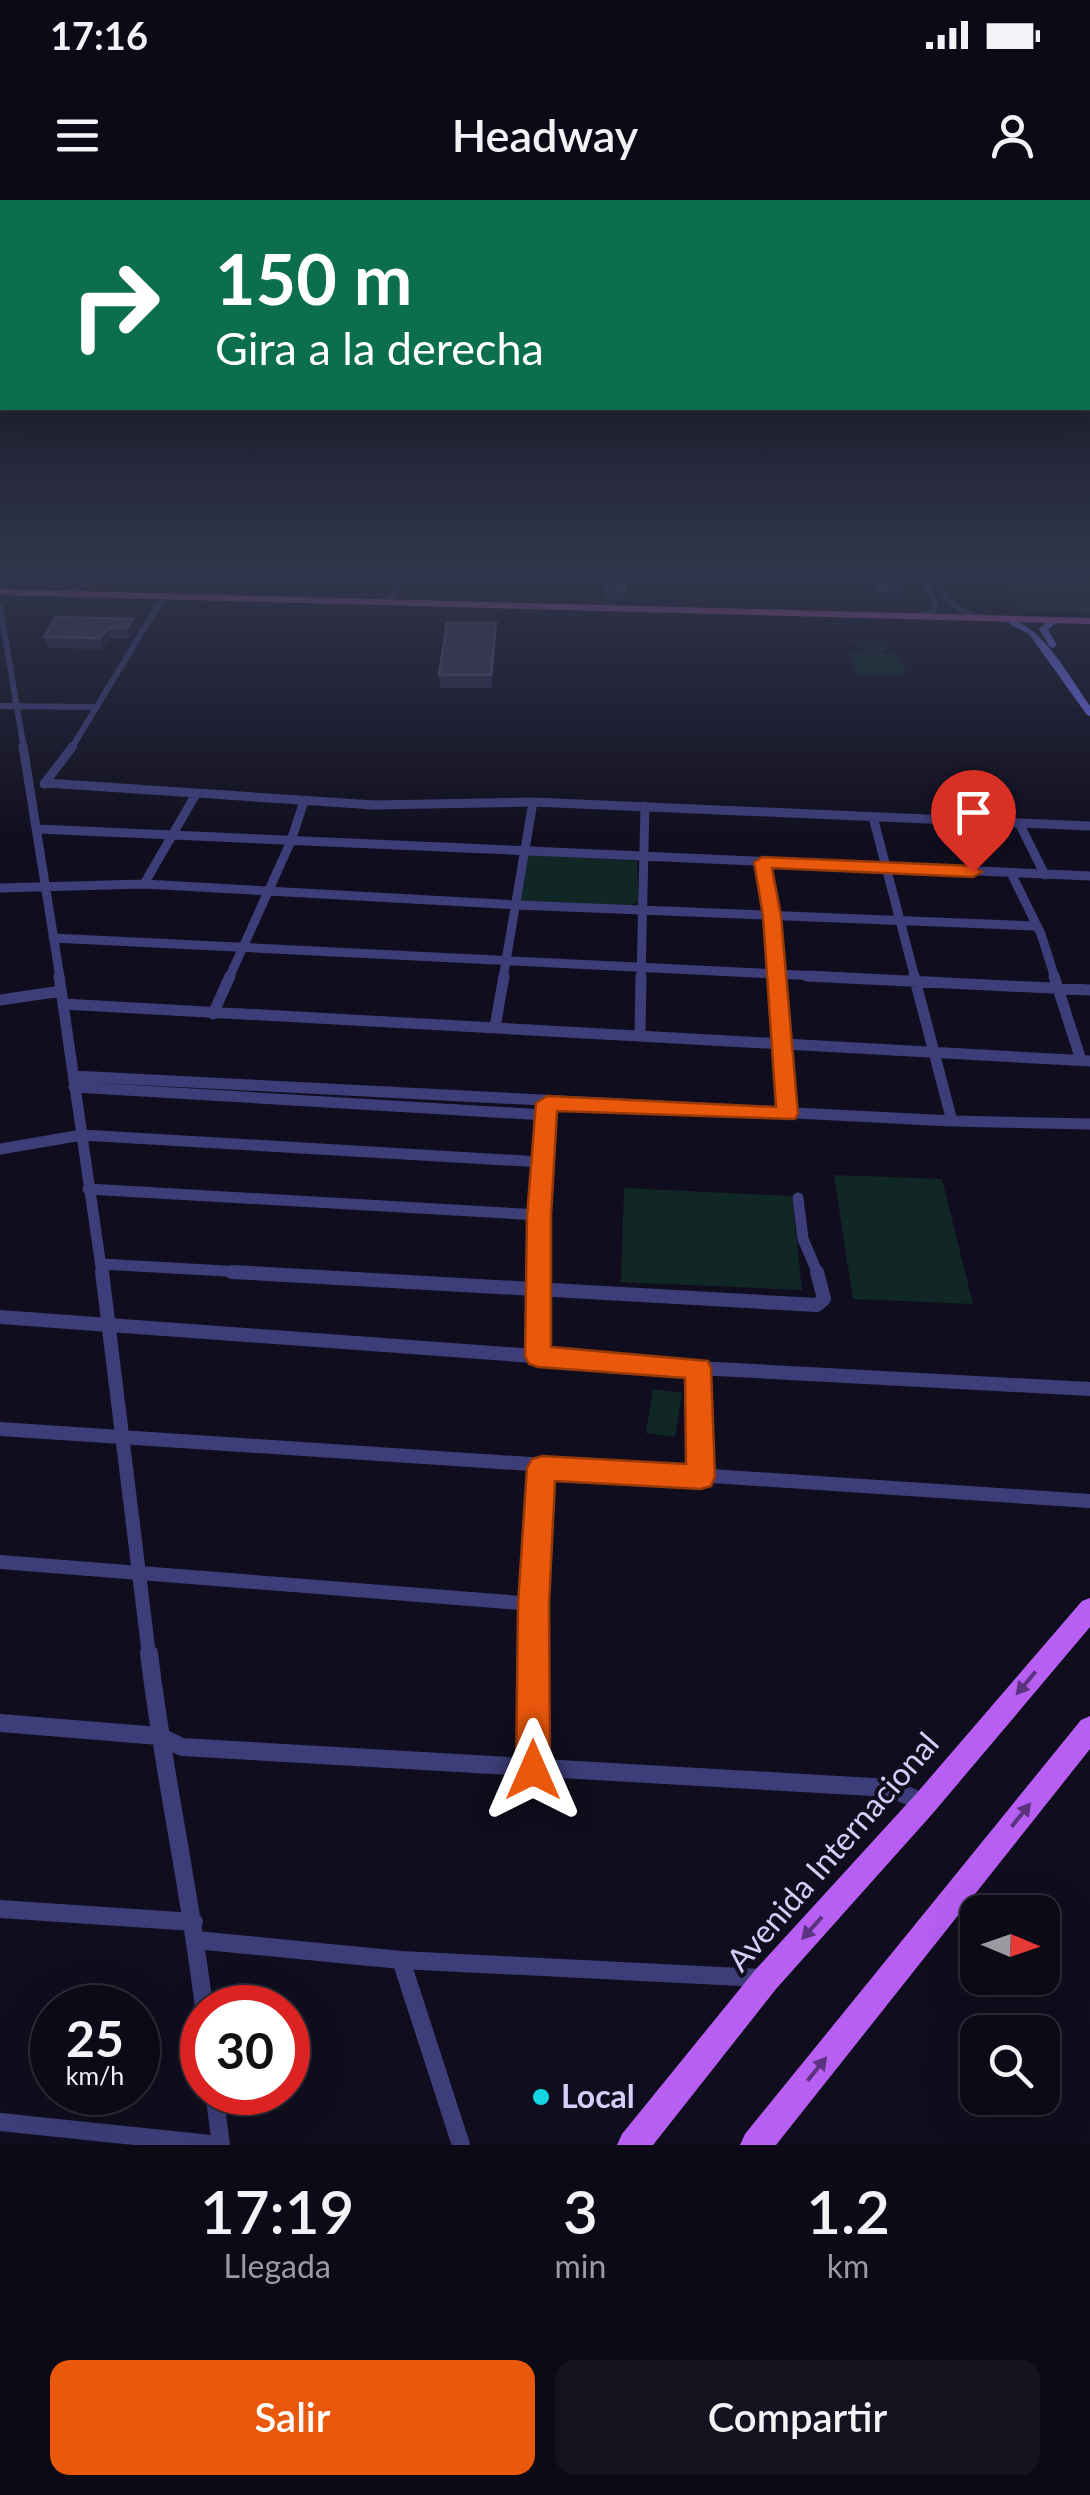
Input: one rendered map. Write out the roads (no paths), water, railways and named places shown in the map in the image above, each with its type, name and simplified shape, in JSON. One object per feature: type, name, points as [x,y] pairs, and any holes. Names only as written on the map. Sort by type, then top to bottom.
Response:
[{"type":"main road","points":[[1061,661],[1090,712]]},
{"type":"main road","points":[[1065,661],[1090,696]]},
{"type":"main road","name":"Avenida Internacional","points":[[633,2145],[766,1978],[925,1802],[1090,1609]]},
{"type":"main road","points":[[756,2145],[1090,1729]]},
{"type":"street","points":[[3,661],[4,707],[39,786],[38,829],[101,1264],[159,1736],[201,1985]]},
{"type":"street","points":[[39,786],[97,707],[125,661]]},
{"type":"street","points":[[4,707],[97,707]]},
{"type":"street","points":[[39,786],[374,805],[533,802],[1090,826]]},
{"type":"street","points":[[144,884],[196,794]]},
{"type":"street","points":[[213,1014],[291,841],[304,801]]},
{"type":"street","points":[[495,1026],[533,802]]},
{"type":"street","points":[[640,1035],[645,806]]},
{"type":"street","points":[[873,817],[914,983],[937,1051],[952,1121]]},
{"type":"street","points":[[1019,823],[1045,874]]},
{"type":"street","points":[[38,829],[1090,876]]},
{"type":"street","points":[[762,862],[778,976],[787,1114]]},
{"type":"street","points":[[0,1000],[62,997],[213,1014],[1085,1060],[1041,934],[1012,873]]},
{"type":"street","points":[[0,888],[144,884],[517,905],[1034,926]]},
{"type":"street","points":[[53,938],[1090,990]]},
{"type":"street","points":[[73,1082],[546,1109],[1090,1124]]},
{"type":"street","points":[[538,1356],[539,1216],[546,1109]]},
{"type":"street","points":[[0,1149],[82,1135],[541,1162]]},
{"type":"street","points":[[88,1189],[539,1216]]},
{"type":"street","points":[[101,1264],[817,1304],[824,1298],[823,1286],[803,1238],[798,1198]]},
{"type":"street","points":[[0,1317],[698,1368],[1090,1389]]},
{"type":"street","points":[[698,1368],[701,1477]]},
{"type":"street","points":[[0,1429],[542,1468],[1090,1500]]},
{"type":"street","points":[[533,1770],[534,1604],[542,1468]]},
{"type":"street","points":[[0,1562],[534,1604]]},
{"type":"street","points":[[0,1723],[159,1736],[182,1747],[889,1788],[925,1802]]},
{"type":"street","points":[[0,1909],[401,1960],[766,1978]]},
{"type":"street","points":[[401,1960],[461,2145]]},
{"type":"street","points":[[0,2122],[220,2145],[217,2115]]},
{"type":"place","name":"Local","points":[[541,2097]]}]
